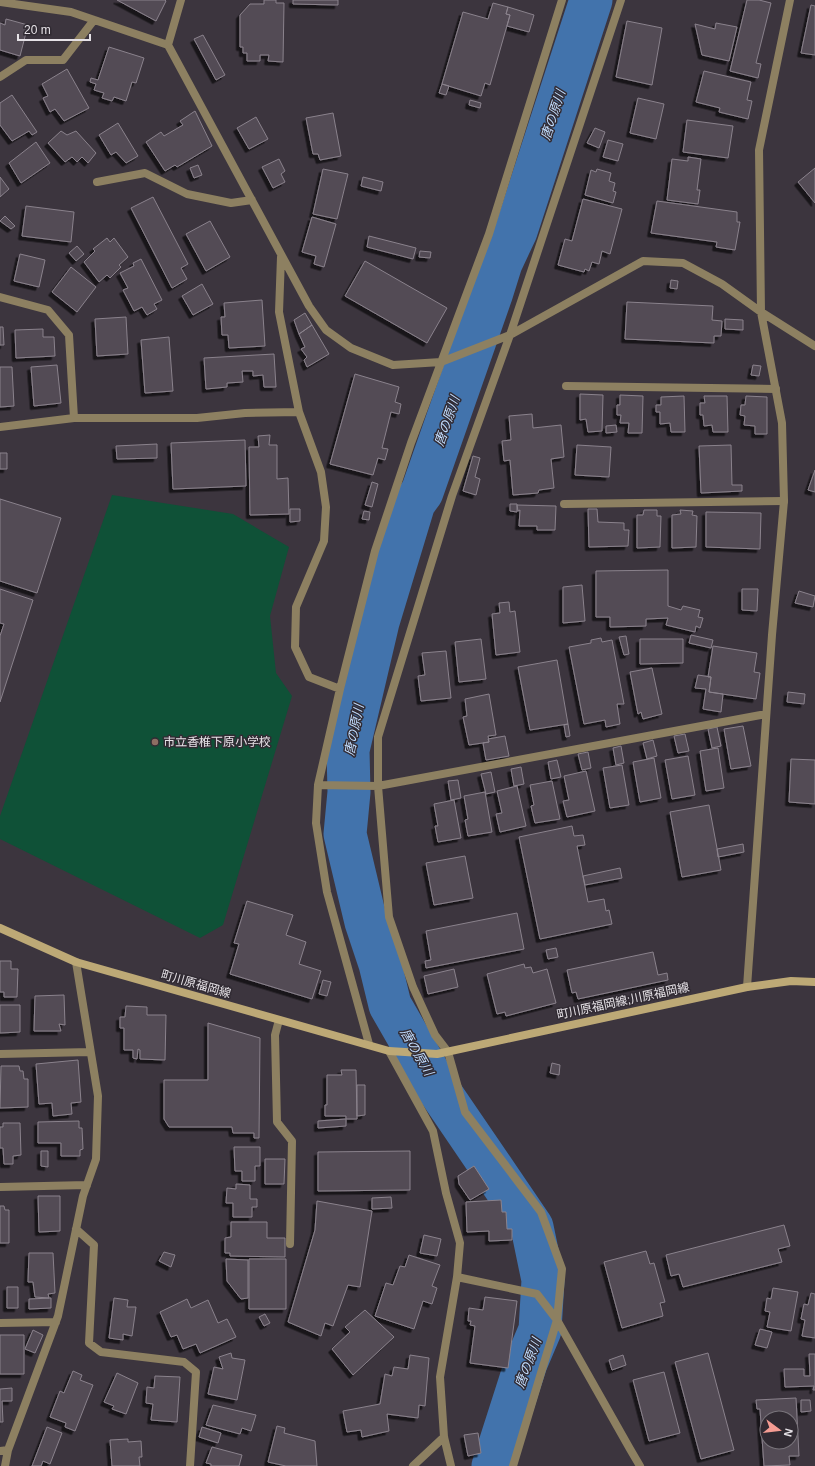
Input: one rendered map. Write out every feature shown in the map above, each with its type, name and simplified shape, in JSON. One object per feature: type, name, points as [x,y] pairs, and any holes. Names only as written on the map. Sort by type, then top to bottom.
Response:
[{"type":"main road","name":"町川原福岡線","points":[[0,928],[76,962],[369,1044],[389,1051],[437,1054]]},
{"type":"main road","name":"町川原福岡線;川原福岡線","points":[[437,1054],[748,987],[791,981],[815,982]]},
{"type":"street","points":[[168,45],[181,0]]},
{"type":"street","points":[[369,1044],[327,892],[316,823],[318,785],[340,689],[375,551],[411,443],[489,234],[562,0]]},
{"type":"street","points":[[513,1466],[557,1320],[562,1269],[541,1212],[465,1112],[448,1052],[435,1035],[413,987],[389,917],[378,786],[378,737],[452,496],[510,335],[622,0]]},
{"type":"street","points":[[748,987],[766,714],[784,501],[782,423],[760,312],[759,150],[790,0]]},
{"type":"street","points":[[0,2],[72,12],[168,45],[309,306],[326,330],[351,348],[393,365],[441,362],[510,335],[643,261],[683,263],[722,284],[760,312],[815,346]]},
{"type":"street","points":[[0,77],[26,60],[63,60],[94,20]]},
{"type":"street","points":[[97,182],[145,173],[187,194],[231,203],[252,200]]},
{"type":"street","points":[[282,256],[278,312],[299,412],[321,472],[326,508],[324,541],[296,607],[295,647],[309,677],[340,689]]},
{"type":"street","points":[[0,297],[48,310],[69,335],[74,418]]},
{"type":"street","points":[[566,386],[776,388]]},
{"type":"street","points":[[0,427],[74,418],[197,418],[245,413],[299,412]]},
{"type":"street","points":[[564,504],[784,501]]},
{"type":"street","points":[[318,785],[378,786],[766,714]]},
{"type":"street","points":[[5,1466],[4,1451],[58,1316],[83,1196],[96,1159],[98,1096],[76,962]]},
{"type":"street","points":[[279,1020],[275,1035],[277,1122],[292,1141],[290,1244]]},
{"type":"street","points":[[389,1051],[433,1131],[446,1192],[460,1243],[457,1278],[440,1377],[444,1437],[451,1466]]},
{"type":"street","points":[[0,1054],[90,1052]]},
{"type":"street","points":[[0,1187],[87,1185]]},
{"type":"street","points":[[76,1228],[94,1245],[90,1343],[101,1352],[184,1362],[196,1372],[190,1466]]},
{"type":"street","points":[[457,1278],[537,1294],[557,1320],[640,1466]]},
{"type":"street","points":[[0,1323],[56,1322]]},
{"type":"street","points":[[413,1466],[444,1437]]},
{"type":"green space","points":[[112,495],[233,514],[289,547],[270,616],[276,673],[292,696],[223,925],[200,938],[0,839],[0,816]]},
{"type":"building","points":[[117,0],[165,0],[166,1],[156,21]]},
{"type":"building","points":[[264,0],[276,0],[276,3],[284,3],[283,62],[268,61],[269,55],[260,55],[260,61],[247,61],[247,53],[243,53],[243,47],[240,47],[240,15],[250,4],[264,4]]},
{"type":"building","points":[[293,0],[338,0],[338,5],[293,4]]},
{"type":"building","points":[[747,0],[759,0],[771,3],[756,63],[761,64],[758,78],[730,71]]},
{"type":"building","points":[[493,3],[508,7],[506,14],[510,15],[490,85],[485,83],[481,96],[442,84],[463,12],[488,19]]},
{"type":"building","points":[[811,5],[815,6],[815,55],[801,53]]},
{"type":"building","points":[[508,7],[534,15],[529,32],[507,26],[510,15],[506,14]]},
{"type":"building","points":[[6,19],[28,25],[20,56],[0,50],[0,23],[5,25]]},
{"type":"building","points":[[627,21],[662,28],[652,85],[616,77]]},
{"type":"building","points":[[716,23],[737,27],[729,61],[702,55],[695,24],[715,29]]},
{"type":"building","points":[[203,35],[225,75],[216,80],[194,39]]},
{"type":"building","points":[[109,47],[144,58],[136,83],[132,82],[126,101],[114,97],[112,101],[102,98],[104,93],[94,90],[96,84],[90,82],[91,78],[98,80]]},
{"type":"building","points":[[67,69],[89,108],[64,121],[55,109],[50,112],[43,98],[48,96],[42,84]]},
{"type":"building","points":[[704,71],[751,82],[747,100],[752,101],[748,119],[719,112],[720,108],[696,102]]},
{"type":"building","points":[[442,84],[449,86],[446,95],[439,93]]},
{"type":"building","points":[[12,95],[37,132],[32,135],[29,131],[12,141],[0,125],[0,103]]},
{"type":"building","points":[[638,98],[664,104],[656,139],[630,133]]},
{"type":"building","points":[[470,100],[481,103],[480,108],[469,105]]},
{"type":"building","points":[[195,111],[212,146],[177,167],[175,165],[165,171],[146,142],[161,132],[164,136],[183,125],[180,121]]},
{"type":"building","points":[[333,113],[341,156],[320,160],[318,154],[313,154],[306,118]]},
{"type":"building","points":[[256,117],[268,139],[249,149],[237,128]]},
{"type":"building","points":[[687,120],[733,126],[728,158],[683,152]]},
{"type":"building","points":[[118,123],[138,156],[126,163],[116,152],[111,155],[99,135]]},
{"type":"building","points":[[595,128],[605,132],[599,148],[587,143]]},
{"type":"building","points":[[61,131],[67,135],[76,131],[96,153],[88,163],[82,157],[77,162],[72,157],[65,162],[48,143]]},
{"type":"building","points":[[608,140],[623,144],[618,161],[603,157]]},
{"type":"building","points":[[36,142],[50,163],[21,183],[9,163]]},
{"type":"building","points":[[688,157],[701,159],[697,190],[700,190],[698,204],[667,200],[672,159],[688,161]]},
{"type":"building","points":[[279,159],[285,171],[281,174],[285,182],[273,188],[262,167]]},
{"type":"building","points":[[198,165],[202,175],[194,178],[190,168]]},
{"type":"building","points":[[815,168],[815,203],[798,182]]},
{"type":"building","points":[[323,169],[348,174],[337,219],[313,214]]},
{"type":"building","points":[[597,169],[611,173],[609,181],[615,183],[613,191],[616,192],[613,203],[585,195],[591,170],[596,172]]},
{"type":"building","points":[[0,177],[9,189],[0,197]]},
{"type":"building","points":[[363,177],[383,182],[381,191],[361,186]]},
{"type":"building","points":[[153,197],[188,264],[181,268],[187,279],[172,288],[131,208]]},
{"type":"building","points":[[583,199],[622,209],[610,254],[602,251],[599,264],[592,262],[589,271],[585,269],[584,272],[558,265],[565,239],[572,241]]},
{"type":"building","points":[[657,201],[737,212],[737,222],[740,222],[735,250],[716,247],[717,242],[651,233]]},
{"type":"building","points":[[26,206],[74,212],[71,242],[22,236]]},
{"type":"building","points":[[5,216],[15,226],[11,229],[0,221]]},
{"type":"building","points":[[312,217],[336,224],[324,267],[314,264],[316,256],[302,252]]},
{"type":"building","points":[[210,221],[230,257],[206,271],[186,234]]},
{"type":"building","points":[[369,236],[416,248],[413,259],[367,247]]},
{"type":"building","points":[[107,238],[110,242],[114,238],[128,257],[119,265],[121,267],[110,278],[107,275],[99,282],[84,262],[95,251],[93,249]]},
{"type":"building","points":[[77,246],[84,254],[76,261],[69,253]]},
{"type":"building","points":[[420,251],[431,252],[430,258],[419,257]]},
{"type":"building","points":[[20,254],[45,260],[39,287],[14,281]]},
{"type":"building","points":[[141,259],[162,300],[154,304],[157,309],[147,315],[142,307],[134,311],[123,290],[128,288],[120,273],[134,266],[133,263]]},
{"type":"building","points":[[365,261],[447,308],[427,343],[345,296]]},
{"type":"building","points":[[71,267],[96,287],[77,312],[52,292]]},
{"type":"building","points":[[671,280],[678,281],[677,289],[670,288]]},
{"type":"building","points":[[202,284],[213,304],[193,315],[182,296]]},
{"type":"building","points":[[262,300],[265,346],[229,348],[228,335],[222,335],[221,317],[225,317],[224,303]]},
{"type":"building","points":[[627,302],[713,306],[712,320],[722,321],[721,336],[714,336],[714,343],[625,339]]},
{"type":"building","points":[[305,313],[312,325],[299,334],[294,320]]},
{"type":"building","points":[[126,317],[128,354],[97,356],[95,319]]},
{"type":"building","points":[[725,319],[743,320],[743,330],[725,329]]},
{"type":"building","points":[[312,325],[329,354],[307,367],[304,360],[307,357],[301,349],[305,347],[299,334]]},
{"type":"building","points":[[0,327],[3,327],[4,345],[0,345]]},
{"type":"building","points":[[43,329],[43,337],[54,337],[55,356],[16,358],[15,330]]},
{"type":"building","points":[[169,337],[173,391],[145,393],[141,340]]},
{"type":"building","points":[[274,354],[276,387],[264,387],[263,375],[253,376],[253,371],[242,371],[243,382],[227,383],[227,387],[206,389],[204,358]]},
{"type":"building","points":[[57,365],[61,403],[34,406],[31,367]]},
{"type":"building","points":[[753,365],[761,366],[759,376],[751,375]]},
{"type":"building","points":[[0,367],[12,367],[14,406],[0,407]]},
{"type":"building","points":[[355,374],[399,387],[395,402],[401,404],[399,414],[391,412],[382,448],[388,449],[385,460],[378,458],[373,475],[330,464]]},
{"type":"building","points":[[580,394],[603,395],[602,431],[588,432],[586,419],[580,420]]},
{"type":"building","points":[[620,395],[643,396],[642,433],[628,433],[629,423],[620,423],[621,415],[617,415],[617,405],[620,405]]},
{"type":"building","points":[[684,396],[685,432],[671,432],[670,423],[660,424],[660,412],[656,412],[656,405],[661,405],[661,397]]},
{"type":"building","points":[[704,396],[727,396],[728,432],[713,432],[712,425],[704,426],[703,415],[700,415],[700,403],[705,403]]},
{"type":"building","points":[[746,396],[767,397],[767,434],[755,434],[755,426],[744,425],[745,416],[740,415],[741,405],[745,405]]},
{"type":"building","points":[[532,414],[533,428],[561,425],[564,457],[551,459],[554,488],[539,490],[538,493],[513,495],[510,460],[504,461],[502,441],[511,440],[509,416]]},
{"type":"building","points":[[616,425],[617,432],[606,433],[606,426]]},
{"type":"building","points":[[270,435],[269,445],[277,445],[277,479],[288,478],[289,514],[250,515],[249,447],[259,447],[258,436]]},
{"type":"building","points":[[245,440],[246,486],[173,489],[171,443]]},
{"type":"building","points":[[157,444],[157,458],[117,459],[116,446]]},
{"type":"building","points":[[577,445],[611,447],[609,477],[575,475]]},
{"type":"building","points":[[731,445],[732,485],[742,485],[742,491],[701,493],[699,446]]},
{"type":"building","points":[[0,453],[7,453],[7,469],[0,469]]},
{"type":"building","points":[[473,456],[480,458],[475,477],[480,479],[476,495],[463,491]]},
{"type":"building","points":[[815,470],[815,492],[808,490]]},
{"type":"building","points":[[372,482],[378,484],[372,507],[365,505]]},
{"type":"building","points":[[0,499],[61,518],[37,593],[0,581]]},
{"type":"building","points":[[510,504],[517,504],[517,512],[510,511]]},
{"type":"building","points":[[517,505],[556,506],[555,530],[537,530],[537,526],[519,526],[520,510],[518,511]]},
{"type":"building","points":[[290,509],[300,509],[300,521],[290,522]]},
{"type":"building","points":[[588,509],[597,509],[598,522],[624,523],[624,530],[629,530],[628,546],[589,547]]},
{"type":"building","points":[[644,510],[657,510],[657,516],[661,516],[660,547],[637,548],[637,515],[643,515]]},
{"type":"building","points":[[680,510],[693,511],[692,515],[697,516],[696,547],[672,548],[672,515],[681,514]]},
{"type":"building","points":[[364,511],[370,512],[369,520],[362,519]]},
{"type":"building","points":[[706,512],[761,513],[760,549],[706,547]]},
{"type":"building","points":[[668,570],[668,606],[681,610],[683,606],[700,610],[698,617],[703,618],[700,628],[696,626],[695,632],[666,625],[668,618],[646,619],[646,626],[610,627],[610,617],[596,617],[596,571]]},
{"type":"building","points":[[582,585],[585,621],[563,623],[563,587]]},
{"type":"building","points":[[0,589],[33,600],[0,702],[0,636],[4,624],[0,623]]},
{"type":"building","points":[[742,589],[758,589],[757,611],[742,610]]},
{"type":"building","points":[[799,591],[815,596],[813,607],[795,603]]},
{"type":"building","points":[[509,602],[510,612],[515,611],[520,652],[496,655],[492,614],[500,613],[499,603]]},
{"type":"building","points":[[691,635],[713,640],[711,648],[689,643]]},
{"type":"building","points":[[626,636],[629,654],[624,655],[619,637]]},
{"type":"building","points":[[601,638],[602,642],[612,640],[624,704],[617,704],[620,724],[606,727],[605,720],[584,724],[569,647],[591,643],[591,640]]},
{"type":"building","points":[[481,639],[486,679],[459,682],[455,642]]},
{"type":"building","points":[[640,639],[683,639],[683,663],[640,664]]},
{"type":"building","points":[[713,646],[757,653],[754,672],[760,673],[756,699],[709,692],[711,677],[708,677]]},
{"type":"building","points":[[446,651],[451,698],[421,701],[418,676],[425,675],[422,653]]},
{"type":"building","points":[[557,660],[568,724],[530,730],[518,667]]},
{"type":"building","points":[[652,668],[662,714],[643,719],[641,712],[638,714],[630,672]]},
{"type":"building","points":[[698,675],[711,677],[709,692],[723,694],[721,712],[703,709],[706,689],[695,688]]},
{"type":"building","points":[[788,692],[805,694],[804,704],[787,702]]},
{"type":"building","points":[[489,694],[496,735],[488,736],[489,742],[469,745],[463,717],[467,716],[465,699]]},
{"type":"building","points":[[568,724],[570,736],[566,737],[564,725]]},
{"type":"building","points":[[743,726],[751,766],[731,769],[724,729]]},
{"type":"building","points":[[717,727],[721,746],[712,748],[708,729]]},
{"type":"building","points":[[685,734],[689,751],[678,753],[674,736]]},
{"type":"building","points":[[505,736],[509,756],[486,760],[483,743],[489,742],[488,739]]},
{"type":"building","points":[[653,740],[657,756],[647,759],[643,743]]},
{"type":"building","points":[[621,746],[624,763],[616,765],[613,748]]},
{"type":"building","points":[[718,748],[724,788],[706,791],[700,751]]},
{"type":"building","points":[[588,752],[591,768],[582,770],[578,754]]},
{"type":"building","points":[[688,756],[695,795],[672,799],[665,760]]},
{"type":"building","points":[[654,758],[661,798],[640,802],[633,762]]},
{"type":"building","points":[[791,759],[815,760],[815,804],[789,802]]},
{"type":"building","points":[[557,760],[561,777],[551,779],[548,762]]},
{"type":"building","points":[[622,765],[629,805],[610,808],[603,768]]},
{"type":"building","points":[[521,767],[524,784],[514,786],[511,769]]},
{"type":"building","points":[[586,771],[595,811],[567,817],[563,801],[569,800],[564,776]]},
{"type":"building","points":[[491,772],[495,792],[486,794],[481,774]]},
{"type":"building","points":[[458,780],[461,798],[451,800],[448,781]]},
{"type":"building","points":[[552,781],[560,819],[535,823],[531,806],[534,805],[530,785]]},
{"type":"building","points":[[517,786],[526,826],[500,832],[496,814],[502,813],[497,791]]},
{"type":"building","points":[[485,792],[492,832],[468,836],[465,820],[468,819],[464,796]]},
{"type":"building","points":[[454,800],[461,838],[438,842],[435,826],[438,826],[434,804]]},
{"type":"building","points":[[709,805],[721,870],[682,877],[670,812]]},
{"type":"building","points":[[572,826],[574,836],[583,835],[585,845],[577,846],[588,902],[604,899],[606,911],[609,910],[612,924],[540,939],[519,837]]},
{"type":"building","points":[[743,844],[744,852],[718,857],[717,849]]},
{"type":"building","points":[[465,856],[473,898],[434,905],[426,863]]},
{"type":"building","points":[[620,868],[622,878],[585,885],[583,876]]},
{"type":"building","points":[[247,901],[293,915],[286,935],[306,942],[299,964],[321,971],[312,999],[230,974],[239,944],[234,943]]},
{"type":"building","points":[[517,913],[524,949],[426,968],[425,961],[431,960],[426,931]]},
{"type":"building","points":[[556,948],[558,957],[548,959],[546,950]]},
{"type":"building","points":[[653,952],[658,975],[667,973],[668,980],[578,999],[576,992],[572,993],[567,970]]},
{"type":"building","points":[[0,961],[11,961],[11,969],[18,969],[17,997],[4,997],[4,992],[0,992]]},
{"type":"building","points":[[524,964],[525,968],[531,967],[533,973],[547,969],[556,1003],[506,1016],[505,1012],[497,1014],[487,974]]},
{"type":"building","points":[[454,969],[458,987],[428,994],[424,976]]},
{"type":"building","points":[[323,980],[331,982],[327,996],[319,994]]},
{"type":"building","points":[[64,995],[65,1025],[59,1024],[61,1031],[34,1031],[35,996]]},
{"type":"building","points":[[0,1005],[20,1005],[20,1032],[0,1033]]},
{"type":"building","points":[[126,1006],[147,1007],[147,1015],[166,1015],[165,1060],[140,1059],[140,1050],[138,1049],[137,1059],[133,1058],[133,1050],[124,1050],[124,1028],[120,1028],[120,1017],[125,1017]]},
{"type":"building","points":[[208,1023],[260,1038],[259,1138],[254,1138],[254,1133],[233,1133],[232,1127],[169,1127],[164,1119],[164,1080],[208,1080]]},
{"type":"building","points":[[78,1060],[81,1102],[71,1103],[72,1114],[53,1116],[52,1103],[39,1104],[36,1064]]},
{"type":"building","points":[[552,1063],[560,1065],[559,1075],[550,1073]]},
{"type":"building","points":[[1,1066],[19,1066],[20,1071],[23,1071],[24,1079],[28,1079],[28,1107],[0,1108]]},
{"type":"building","points":[[341,1070],[356,1070],[357,1119],[346,1119],[346,1116],[325,1116],[325,1105],[327,1105],[327,1075],[342,1075]]},
{"type":"building","points":[[357,1085],[365,1085],[365,1115],[357,1116]]},
{"type":"building","points":[[346,1119],[346,1126],[318,1128],[318,1121]]},
{"type":"building","points":[[79,1121],[79,1128],[82,1128],[83,1149],[80,1150],[80,1156],[61,1156],[61,1143],[38,1143],[38,1122]]},
{"type":"building","points":[[3,1123],[20,1123],[21,1155],[13,1156],[13,1164],[4,1164],[3,1148],[0,1148],[0,1127],[3,1127]]},
{"type":"building","points":[[234,1147],[260,1147],[260,1166],[255,1166],[255,1181],[242,1181],[242,1171],[235,1171]]},
{"type":"building","points":[[41,1151],[48,1151],[48,1167],[41,1166]]},
{"type":"building","points":[[410,1151],[410,1190],[318,1191],[318,1152]]},
{"type":"building","points":[[265,1159],[285,1159],[284,1184],[265,1184]]},
{"type":"building","points":[[474,1166],[489,1189],[470,1200],[459,1184],[458,1176]]},
{"type":"building","points":[[236,1184],[250,1185],[250,1199],[257,1199],[257,1207],[252,1207],[252,1217],[233,1217],[233,1203],[226,1203],[227,1188],[236,1189]]},
{"type":"building","points":[[38,1196],[60,1196],[60,1231],[39,1232]]},
{"type":"building","points":[[391,1197],[392,1208],[372,1209],[372,1198]]},
{"type":"building","points":[[501,1200],[502,1212],[506,1212],[507,1229],[512,1229],[512,1240],[489,1241],[489,1231],[467,1232],[466,1202]]},
{"type":"building","points":[[317,1201],[372,1211],[360,1287],[348,1285],[333,1326],[325,1323],[321,1336],[288,1322],[315,1230]]},
{"type":"building","points":[[0,1206],[4,1206],[5,1210],[9,1210],[9,1243],[0,1243]]},
{"type":"building","points":[[231,1222],[267,1222],[267,1238],[285,1238],[285,1257],[230,1256],[230,1253],[225,1253],[225,1238],[231,1237]]},
{"type":"building","points":[[784,1225],[790,1246],[778,1249],[782,1262],[683,1287],[679,1274],[671,1276],[666,1255]]},
{"type":"building","points":[[424,1235],[441,1239],[437,1256],[420,1253]]},
{"type":"building","points":[[646,1251],[650,1264],[654,1263],[665,1302],[660,1303],[663,1316],[622,1328],[604,1262]]},
{"type":"building","points":[[164,1252],[175,1255],[171,1267],[159,1261]]},
{"type":"building","points":[[29,1253],[53,1253],[55,1293],[48,1294],[49,1298],[35,1297],[33,1282],[28,1282]]},
{"type":"building","points":[[409,1255],[440,1265],[432,1286],[437,1288],[432,1304],[423,1301],[414,1329],[375,1316],[386,1283],[393,1285],[400,1266],[405,1267]]},
{"type":"building","points":[[226,1259],[248,1260],[248,1298],[241,1299],[227,1281]]},
{"type":"building","points":[[249,1259],[286,1259],[286,1309],[249,1309]]},
{"type":"building","points":[[7,1287],[18,1287],[18,1308],[7,1308]]},
{"type":"building","points":[[773,1288],[798,1292],[791,1331],[767,1327],[770,1312],[765,1311],[767,1298],[771,1299]]},
{"type":"building","points":[[811,1293],[815,1294],[815,1338],[802,1336],[805,1320],[801,1319],[804,1304],[808,1305]]},
{"type":"building","points":[[485,1297],[517,1301],[508,1368],[470,1363],[475,1326],[470,1325],[471,1321],[468,1321],[469,1308],[483,1310]]},
{"type":"building","points":[[51,1298],[51,1308],[29,1309],[29,1299]]},
{"type":"building","points":[[114,1298],[128,1300],[127,1307],[136,1307],[132,1336],[123,1334],[123,1340],[109,1338]]},
{"type":"building","points":[[187,1299],[191,1308],[208,1300],[218,1323],[227,1319],[236,1337],[200,1353],[196,1344],[183,1349],[177,1335],[171,1337],[160,1312]]},
{"type":"building","points":[[365,1310],[394,1337],[353,1375],[332,1349],[350,1332],[345,1327]]},
{"type":"building","points":[[265,1314],[270,1323],[264,1326],[259,1317]]},
{"type":"building","points":[[760,1329],[772,1332],[767,1348],[755,1345]]},
{"type":"building","points":[[33,1330],[43,1335],[35,1353],[25,1349]]},
{"type":"building","points":[[0,1335],[24,1335],[24,1374],[0,1374]]},
{"type":"building","points":[[231,1353],[232,1358],[245,1360],[237,1400],[208,1394],[214,1367],[223,1369],[219,1357]]},
{"type":"building","points":[[708,1353],[734,1450],[701,1459],[675,1362]]},
{"type":"building","points":[[809,1354],[815,1354],[815,1390],[813,1390],[814,1386],[785,1387],[784,1369],[804,1369],[804,1376],[810,1376]]},
{"type":"building","points":[[410,1355],[429,1358],[425,1406],[419,1405],[418,1418],[387,1414],[389,1431],[362,1437],[361,1430],[347,1432],[343,1411],[380,1404],[385,1374],[392,1376],[394,1367],[408,1369]]},
{"type":"building","points":[[623,1355],[626,1365],[612,1370],[609,1360]]},
{"type":"building","points":[[73,1371],[82,1375],[80,1380],[93,1385],[75,1431],[65,1427],[66,1423],[50,1417],[60,1391],[64,1393]]},
{"type":"building","points":[[664,1372],[680,1433],[649,1441],[633,1380]]},
{"type":"building","points":[[117,1373],[138,1383],[126,1414],[112,1409],[114,1406],[104,1402]]},
{"type":"building","points":[[155,1376],[180,1377],[177,1422],[151,1420],[153,1404],[146,1403],[147,1387],[154,1388]]},
{"type":"building","points":[[12,1388],[12,1401],[2,1401],[3,1422],[0,1422],[0,1389]]},
{"type":"building","points":[[796,1398],[797,1410],[757,1409],[756,1400]]},
{"type":"building","points":[[801,1400],[810,1400],[811,1411],[801,1412]]},
{"type":"building","points":[[213,1405],[256,1415],[251,1431],[242,1428],[240,1434],[206,1425]]},
{"type":"building","points":[[277,1426],[285,1428],[284,1433],[315,1441],[317,1466],[286,1466],[268,1462]]},
{"type":"building","points":[[47,1427],[62,1433],[50,1464],[43,1461],[41,1466],[32,1466]]},
{"type":"building","points":[[202,1427],[221,1433],[218,1443],[199,1437]]},
{"type":"building","points":[[478,1433],[481,1453],[468,1456],[464,1435]]},
{"type":"building","points":[[128,1439],[128,1442],[141,1441],[142,1457],[139,1457],[140,1466],[112,1466],[110,1440]]},
{"type":"building","points":[[212,1447],[242,1455],[239,1466],[211,1466],[211,1464],[206,1463]]},
{"type":"building","points":[[763,1450],[799,1450],[799,1456],[789,1456],[790,1465],[764,1466]]},
{"type":"waterway","name":"唐の原川","points":[[493,1466],[526,1363],[540,1330],[543,1280],[532,1227],[440,1092],[390,1005],[380,964],[366,922],[345,834],[349,792],[348,750],[378,622],[414,503],[422,492],[501,263],[516,231],[591,0]]},
{"type":"place","name":"市立香椎下原小学校","points":[[155,742]]}]
